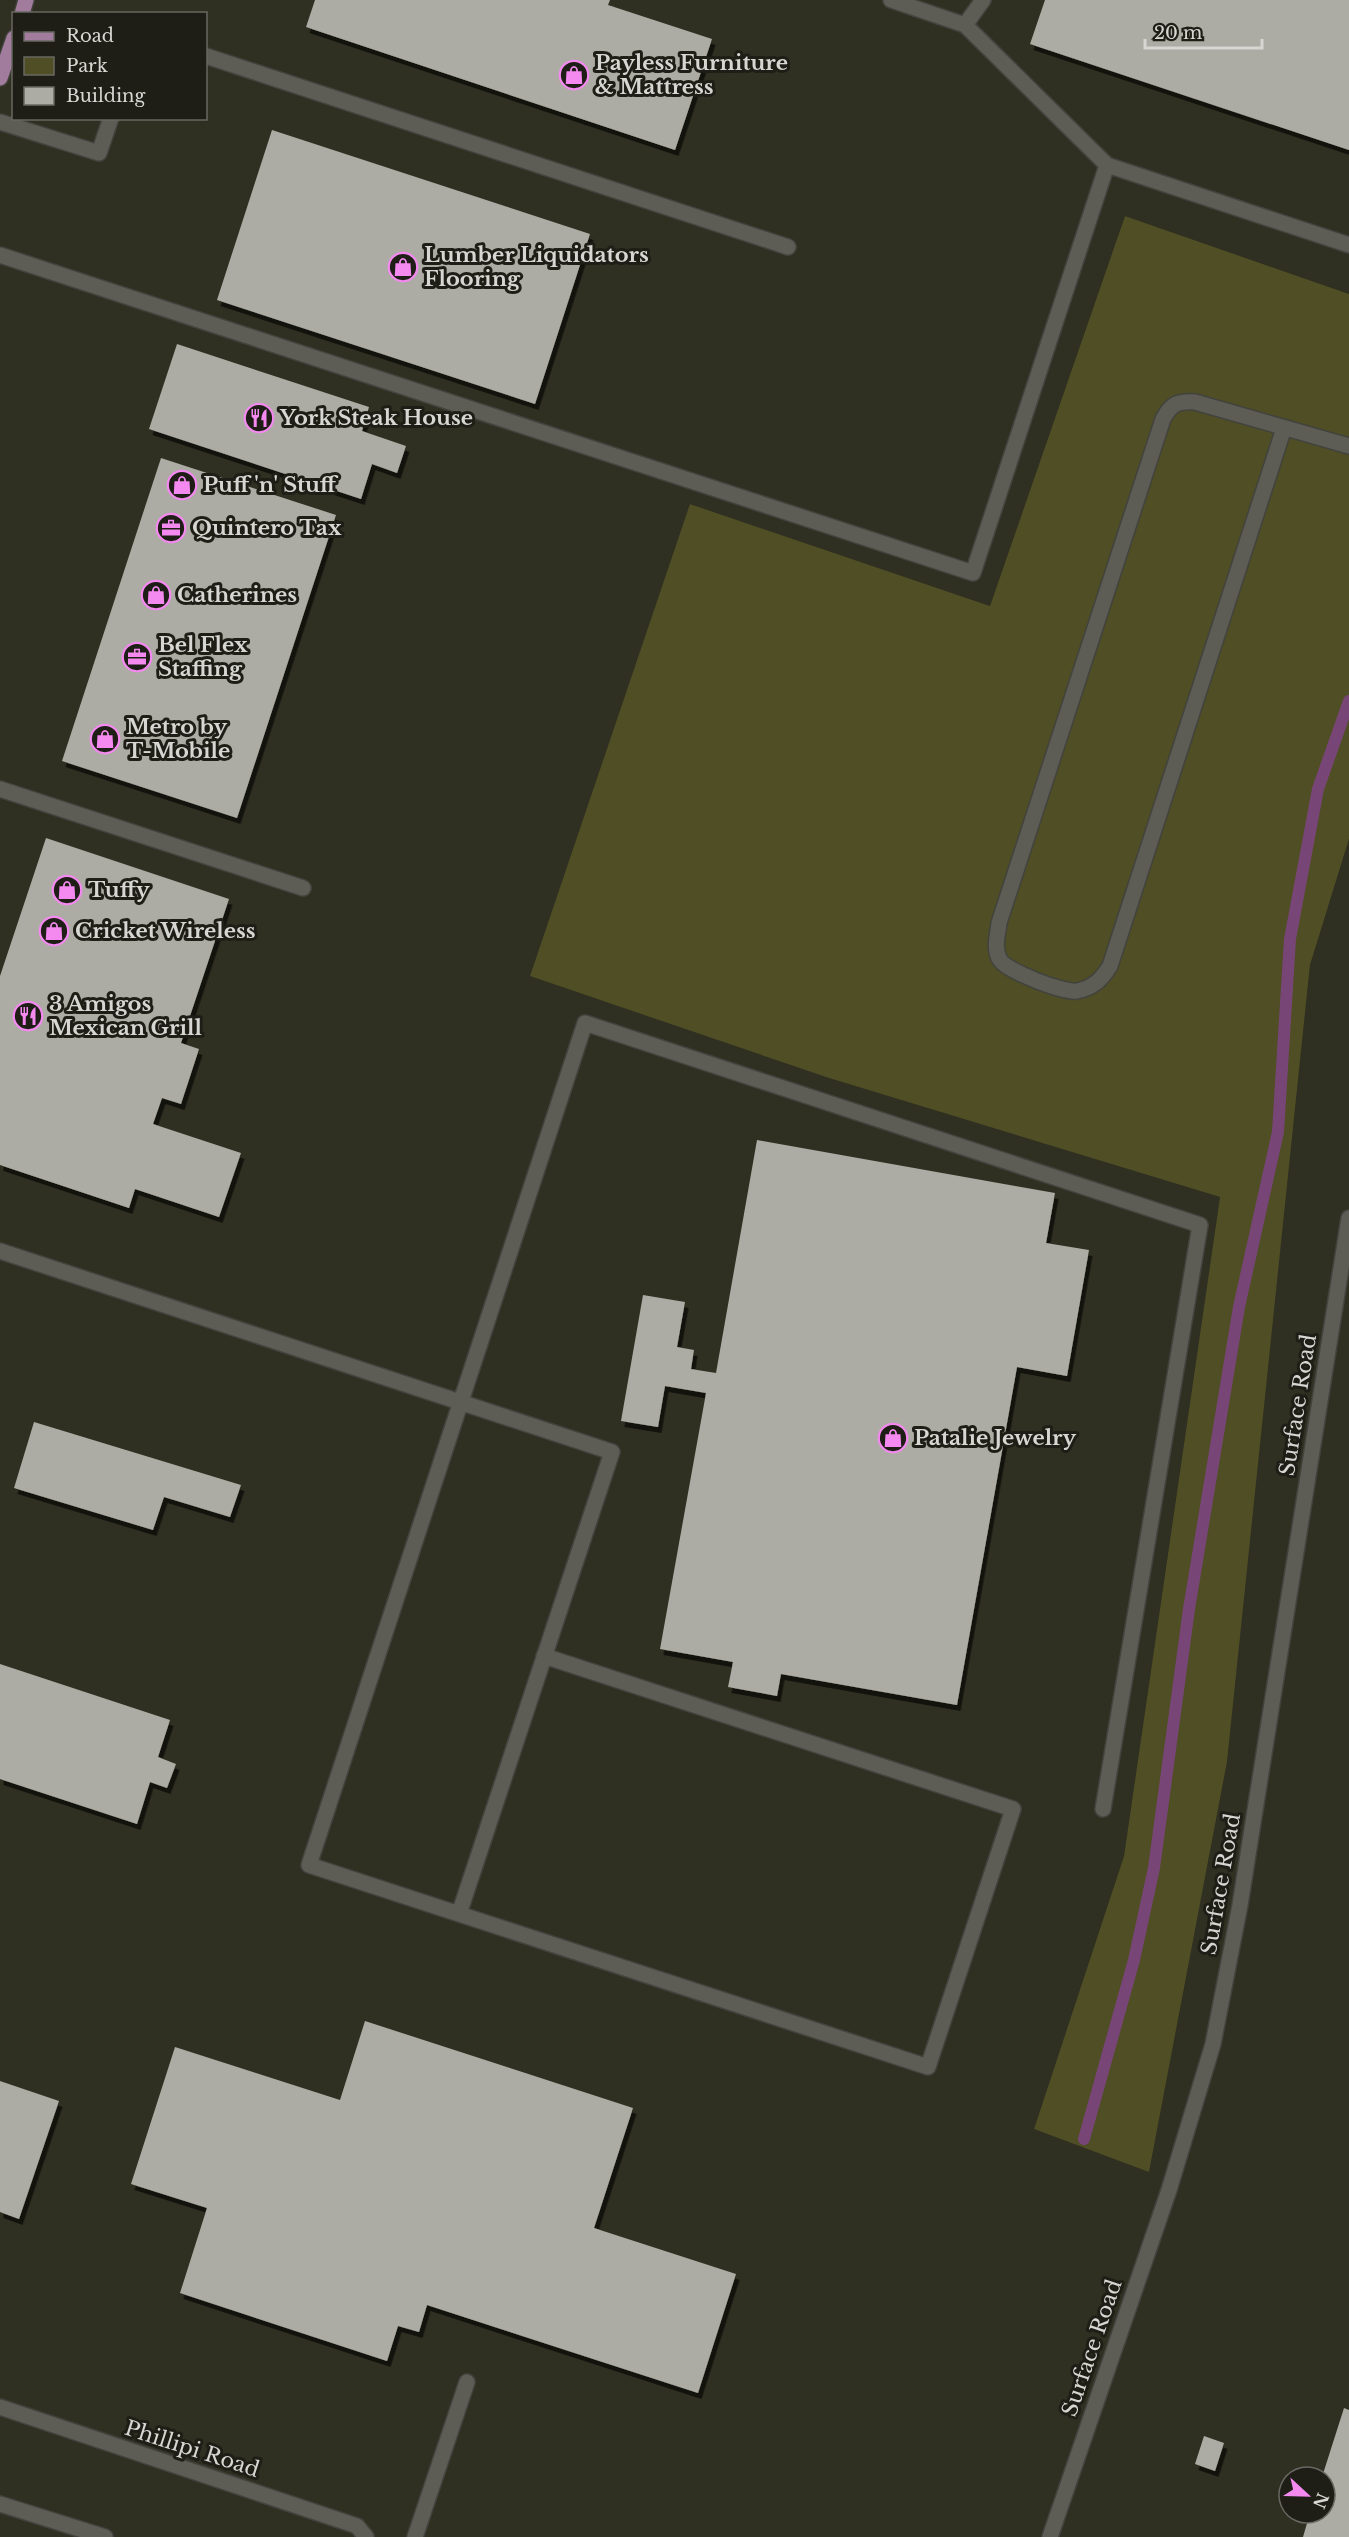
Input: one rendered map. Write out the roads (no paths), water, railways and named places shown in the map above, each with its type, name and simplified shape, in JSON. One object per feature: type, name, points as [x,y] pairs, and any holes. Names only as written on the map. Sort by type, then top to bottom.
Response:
[{"type":"main road","points":[[0,78],[12,44]]},
{"type":"street","points":[[891,0],[965,25],[1107,165],[1349,245]]},
{"type":"street","points":[[965,25],[983,0]]},
{"type":"street","points":[[207,56],[788,247]]},
{"type":"street","points":[[0,122],[99,153],[110,120]]},
{"type":"street","points":[[0,255],[973,573],[1107,165]]},
{"type":"street","points":[[1284,428],[1110,966],[1102,978],[1089,988],[1074,992],[1007,968],[999,958],[996,947],[999,922],[1074,701],[1163,419],[1170,406],[1179,401],[1195,402],[1349,446]]},
{"type":"street","points":[[0,789],[303,888]]},
{"type":"street","points":[[544,1656],[1013,1809],[928,2067],[309,1864],[585,1023],[1200,1225],[1104,1809]]},
{"type":"street","name":"Surface Road","points":[[1050,2537],[1169,2190],[1213,2044],[1240,1905],[1349,1218]]},
{"type":"street","points":[[0,1251],[612,1452],[459,1914]]},
{"type":"street","points":[[415,2537],[467,2382]]},
{"type":"street","name":"Phillipi Road","points":[[0,2407],[357,2526],[366,2537]]},
{"type":"street","points":[[0,2504],[105,2537]]},
{"type":"waterway","points":[[1084,2139],[1134,1960],[1154,1868],[1189,1609],[1239,1307],[1278,1132],[1290,939],[1318,789],[1349,701]]},
{"type":"place","name":"Payless Furniture & Mattress","points":[[574,75]]},
{"type":"place","name":"Lumber Liquidators Flooring","points":[[403,267]]},
{"type":"place","name":"York Steak House","points":[[259,418]]},
{"type":"place","name":"Puff 'n' Stuff","points":[[182,485]]},
{"type":"place","name":"Quintero Tax","points":[[171,528]]},
{"type":"place","name":"Catherines","points":[[156,595]]},
{"type":"place","name":"Bel Flex Staffing","points":[[137,657]]},
{"type":"place","name":"Metro by T-Mobile","points":[[105,739]]},
{"type":"place","name":"Tuffy","points":[[67,890]]},
{"type":"place","name":"Cricket Wireless","points":[[54,931]]},
{"type":"place","name":"3 Amigos Mexican Grill","points":[[28,1016]]},
{"type":"place","name":"Patalie Jewelry","points":[[893,1438]]}]
